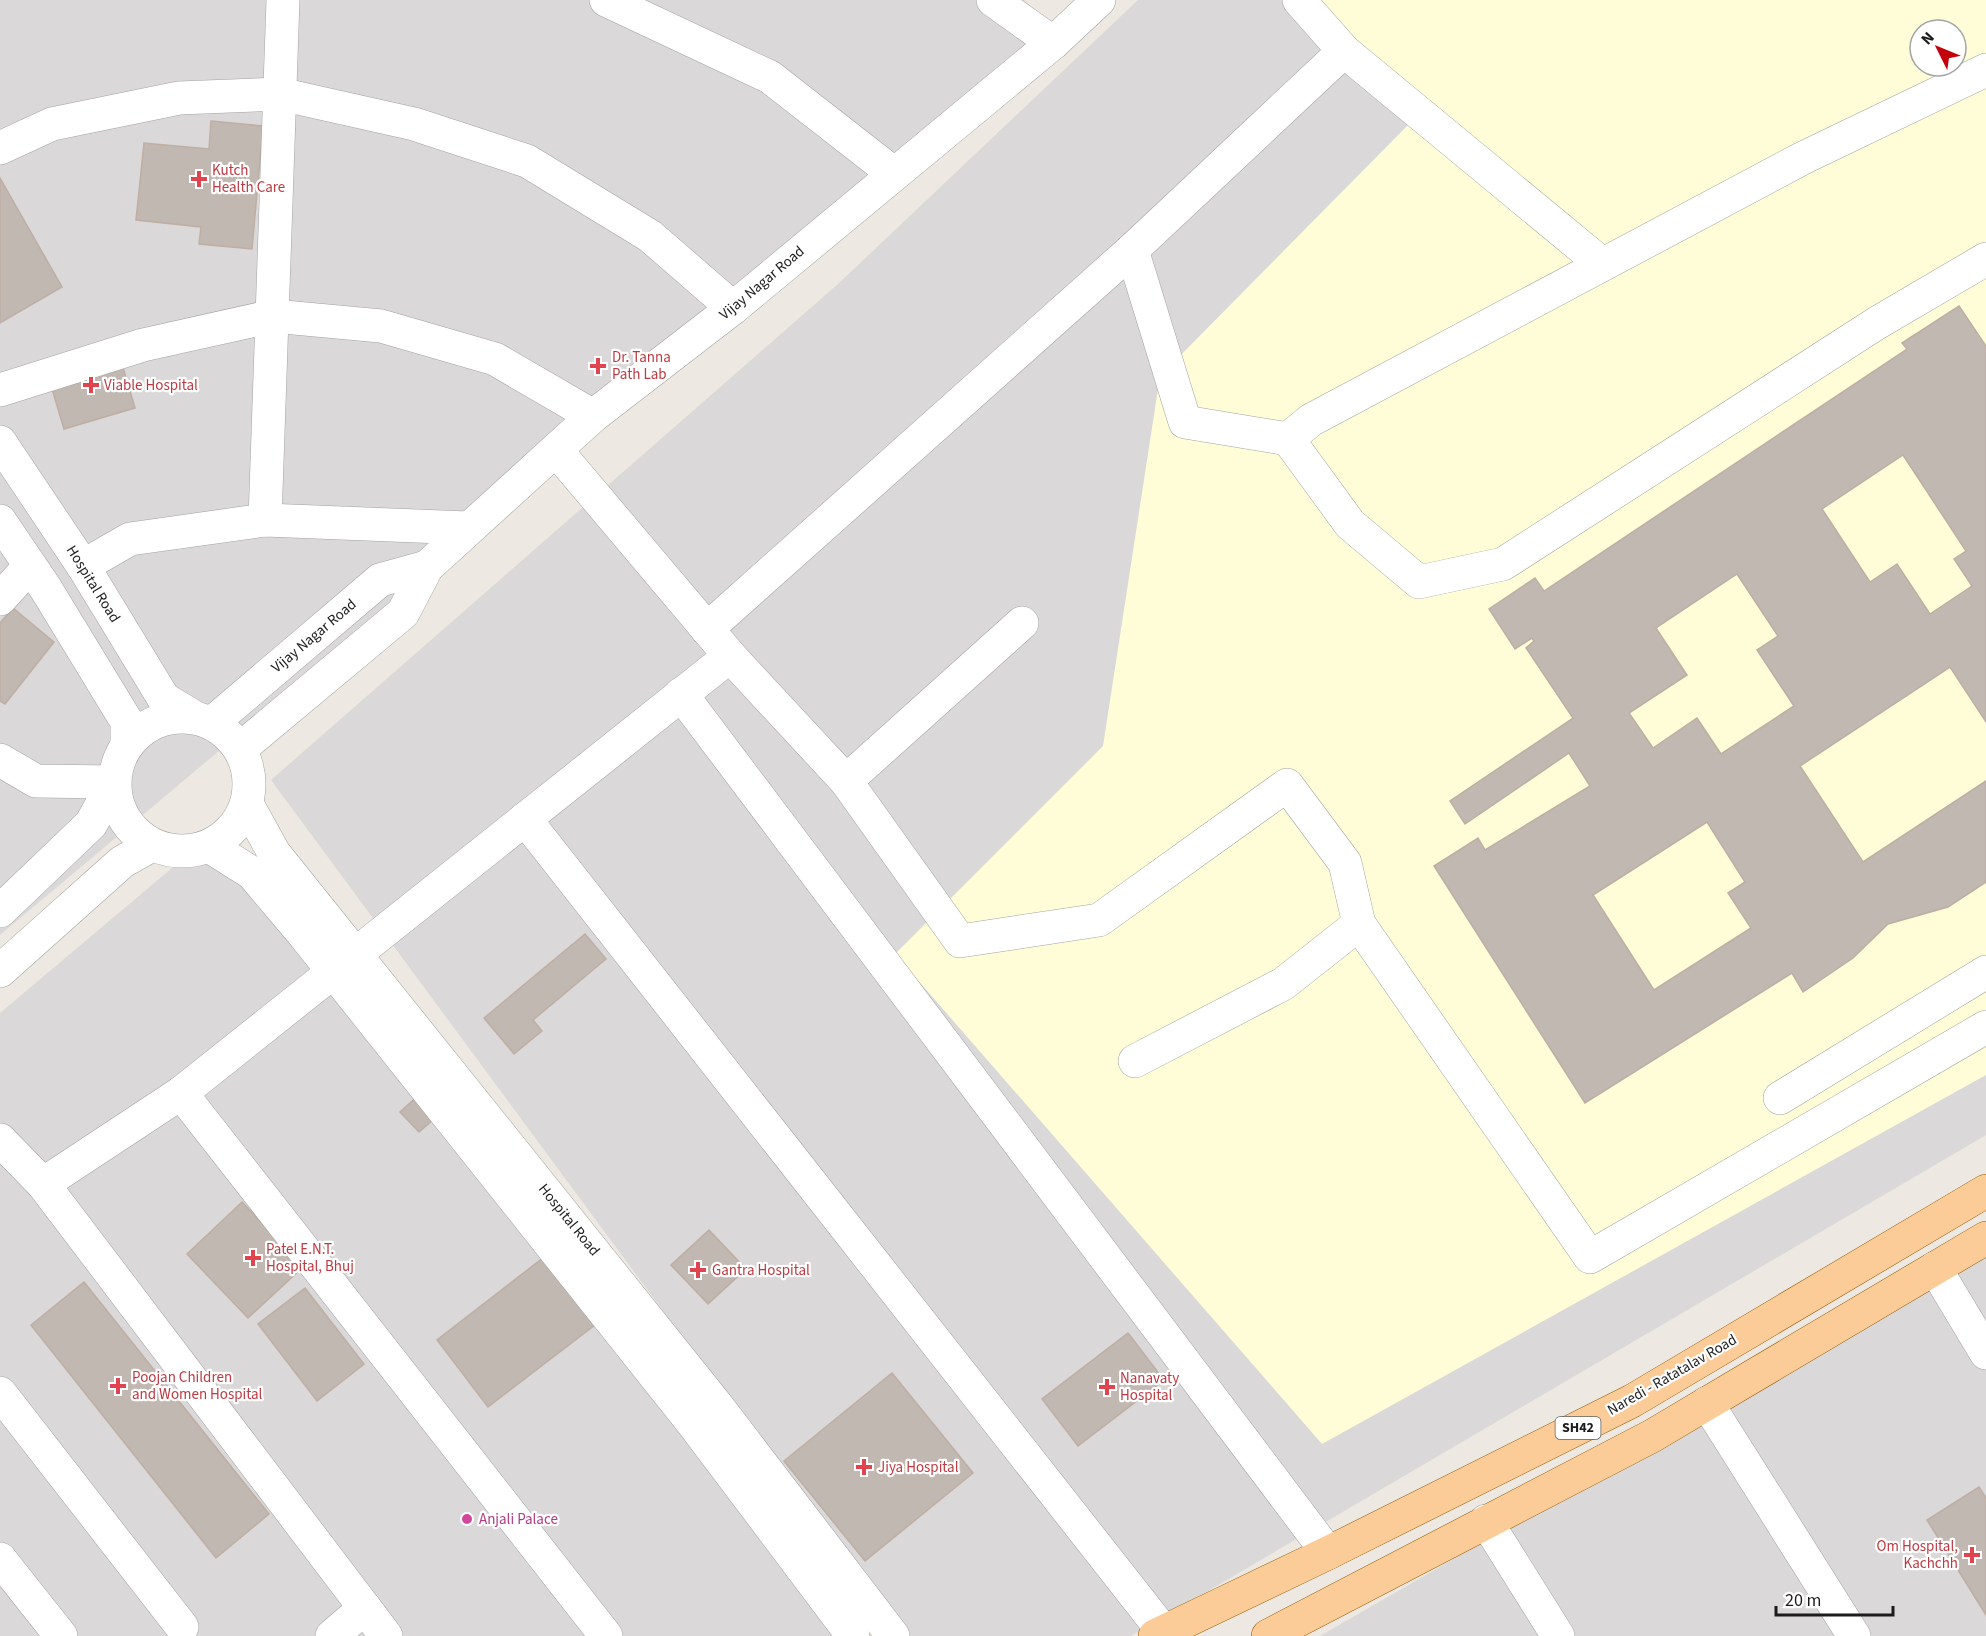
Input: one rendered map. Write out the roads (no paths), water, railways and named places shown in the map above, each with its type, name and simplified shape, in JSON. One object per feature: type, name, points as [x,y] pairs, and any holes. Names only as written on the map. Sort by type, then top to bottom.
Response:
[{"type":"main road","name":"Naredi - Ratatalav Road","points":[[1159,1634],[1328,1553],[1632,1401],[1986,1191]]},
{"type":"main road","name":"SH42","points":[[1268,1636],[1652,1436],[1986,1238]]},
{"type":"street","points":[[265,520],[283,0]]},
{"type":"street","points":[[606,0],[770,77],[893,173]]},
{"type":"street","points":[[993,0],[1053,43]]},
{"type":"street","name":"Vijay Nagar Road","points":[[240,749],[403,614],[427,567],[593,416],[733,308],[893,173],[1053,43],[1099,0]]},
{"type":"street","points":[[1299,0],[1344,51],[1602,264]]},
{"type":"street","points":[[707,629],[1132,250],[1344,51]]},
{"type":"street","points":[[1288,439],[1311,420],[1602,264],[1803,158],[1986,70]]},
{"type":"street","points":[[0,148],[52,124],[179,98],[280,94],[414,124],[527,161],[650,236],[733,308]]},
{"type":"street","points":[[1132,250],[1185,422],[1288,439],[1350,524],[1419,582],[1503,564],[1877,323],[1986,259]]},
{"type":"street","points":[[0,390],[143,345],[273,316],[381,326],[495,359],[593,416]]},
{"type":"street","name":"Hospital Road","points":[[0,442],[83,566],[164,699],[203,720]]},
{"type":"street","points":[[556,450],[730,656],[846,781],[960,941],[1099,920],[1287,785],[1345,863],[1359,924],[1590,1257],[1986,1027]]},
{"type":"street","points":[[83,566],[130,539],[265,520],[468,528]]},
{"type":"street","points":[[0,521],[127,722],[127,746]]},
{"type":"street","points":[[0,599],[30,566]]},
{"type":"street","name":"Vijay Nagar Road","points":[[203,720],[380,580],[427,567]]},
{"type":"street","points":[[846,781],[1022,623]]},
{"type":"street","points":[[43,1184],[182,1093],[730,656]]},
{"type":"street","points":[[681,694],[1328,1553]]},
{"type":"street","points":[[0,911],[90,824],[114,782],[118,763],[127,746],[140,731],[156,721],[175,717],[203,720],[228,734],[240,749],[247,766],[250,785],[247,804],[238,822],[225,836],[208,846],[180,851],[152,845],[136,834],[124,819],[117,801],[114,782]]},
{"type":"street","points":[[0,760],[36,781],[114,782]]},
{"type":"street","name":"Hospital Road","points":[[247,804],[274,854],[345,963],[853,1636]]},
{"type":"street","points":[[525,819],[1159,1634]]},
{"type":"street","points":[[0,971],[122,862],[152,845]]},
{"type":"street","name":"Hospital Road","points":[[208,846],[252,873],[345,963],[718,1407],[893,1636]]},
{"type":"street","points":[[1135,1061],[1283,984],[1359,924]]},
{"type":"street","points":[[1779,1098],[1986,972]]},
{"type":"street","points":[[182,1093],[606,1636]]},
{"type":"street","points":[[0,1140],[43,1184],[386,1636]]},
{"type":"street","points":[[1935,1268],[1986,1353]]},
{"type":"street","points":[[0,1393],[182,1627]]},
{"type":"street","points":[[1707,1404],[1854,1636]]},
{"type":"street","points":[[1486,1521],[1558,1636]]},
{"type":"street","points":[[0,1559],[61,1636]]},
{"type":"street","points":[[332,1636],[365,1608]]},
{"type":"place","name":"Kutch Health Care","points":[[199,179]]},
{"type":"place","name":"Dr. Tanna Path Lab","points":[[598,366]]},
{"type":"place","name":"Viable Hospital","points":[[91,385]]},
{"type":"place","name":"Patel E.N.T. Hospital, Bhuj","points":[[253,1258]]},
{"type":"place","name":"Gantra Hospital","points":[[698,1270]]},
{"type":"place","name":"Poojan Children and Women Hospital","points":[[118,1386]]},
{"type":"place","name":"Nanavaty Hospital","points":[[1107,1387]]},
{"type":"place","name":"Jiya Hospital","points":[[864,1467]]},
{"type":"place","name":"Anjali Palace","points":[[467,1519]]},
{"type":"place","name":"Om Hospital, Kachchh","points":[[1972,1555]]}]
